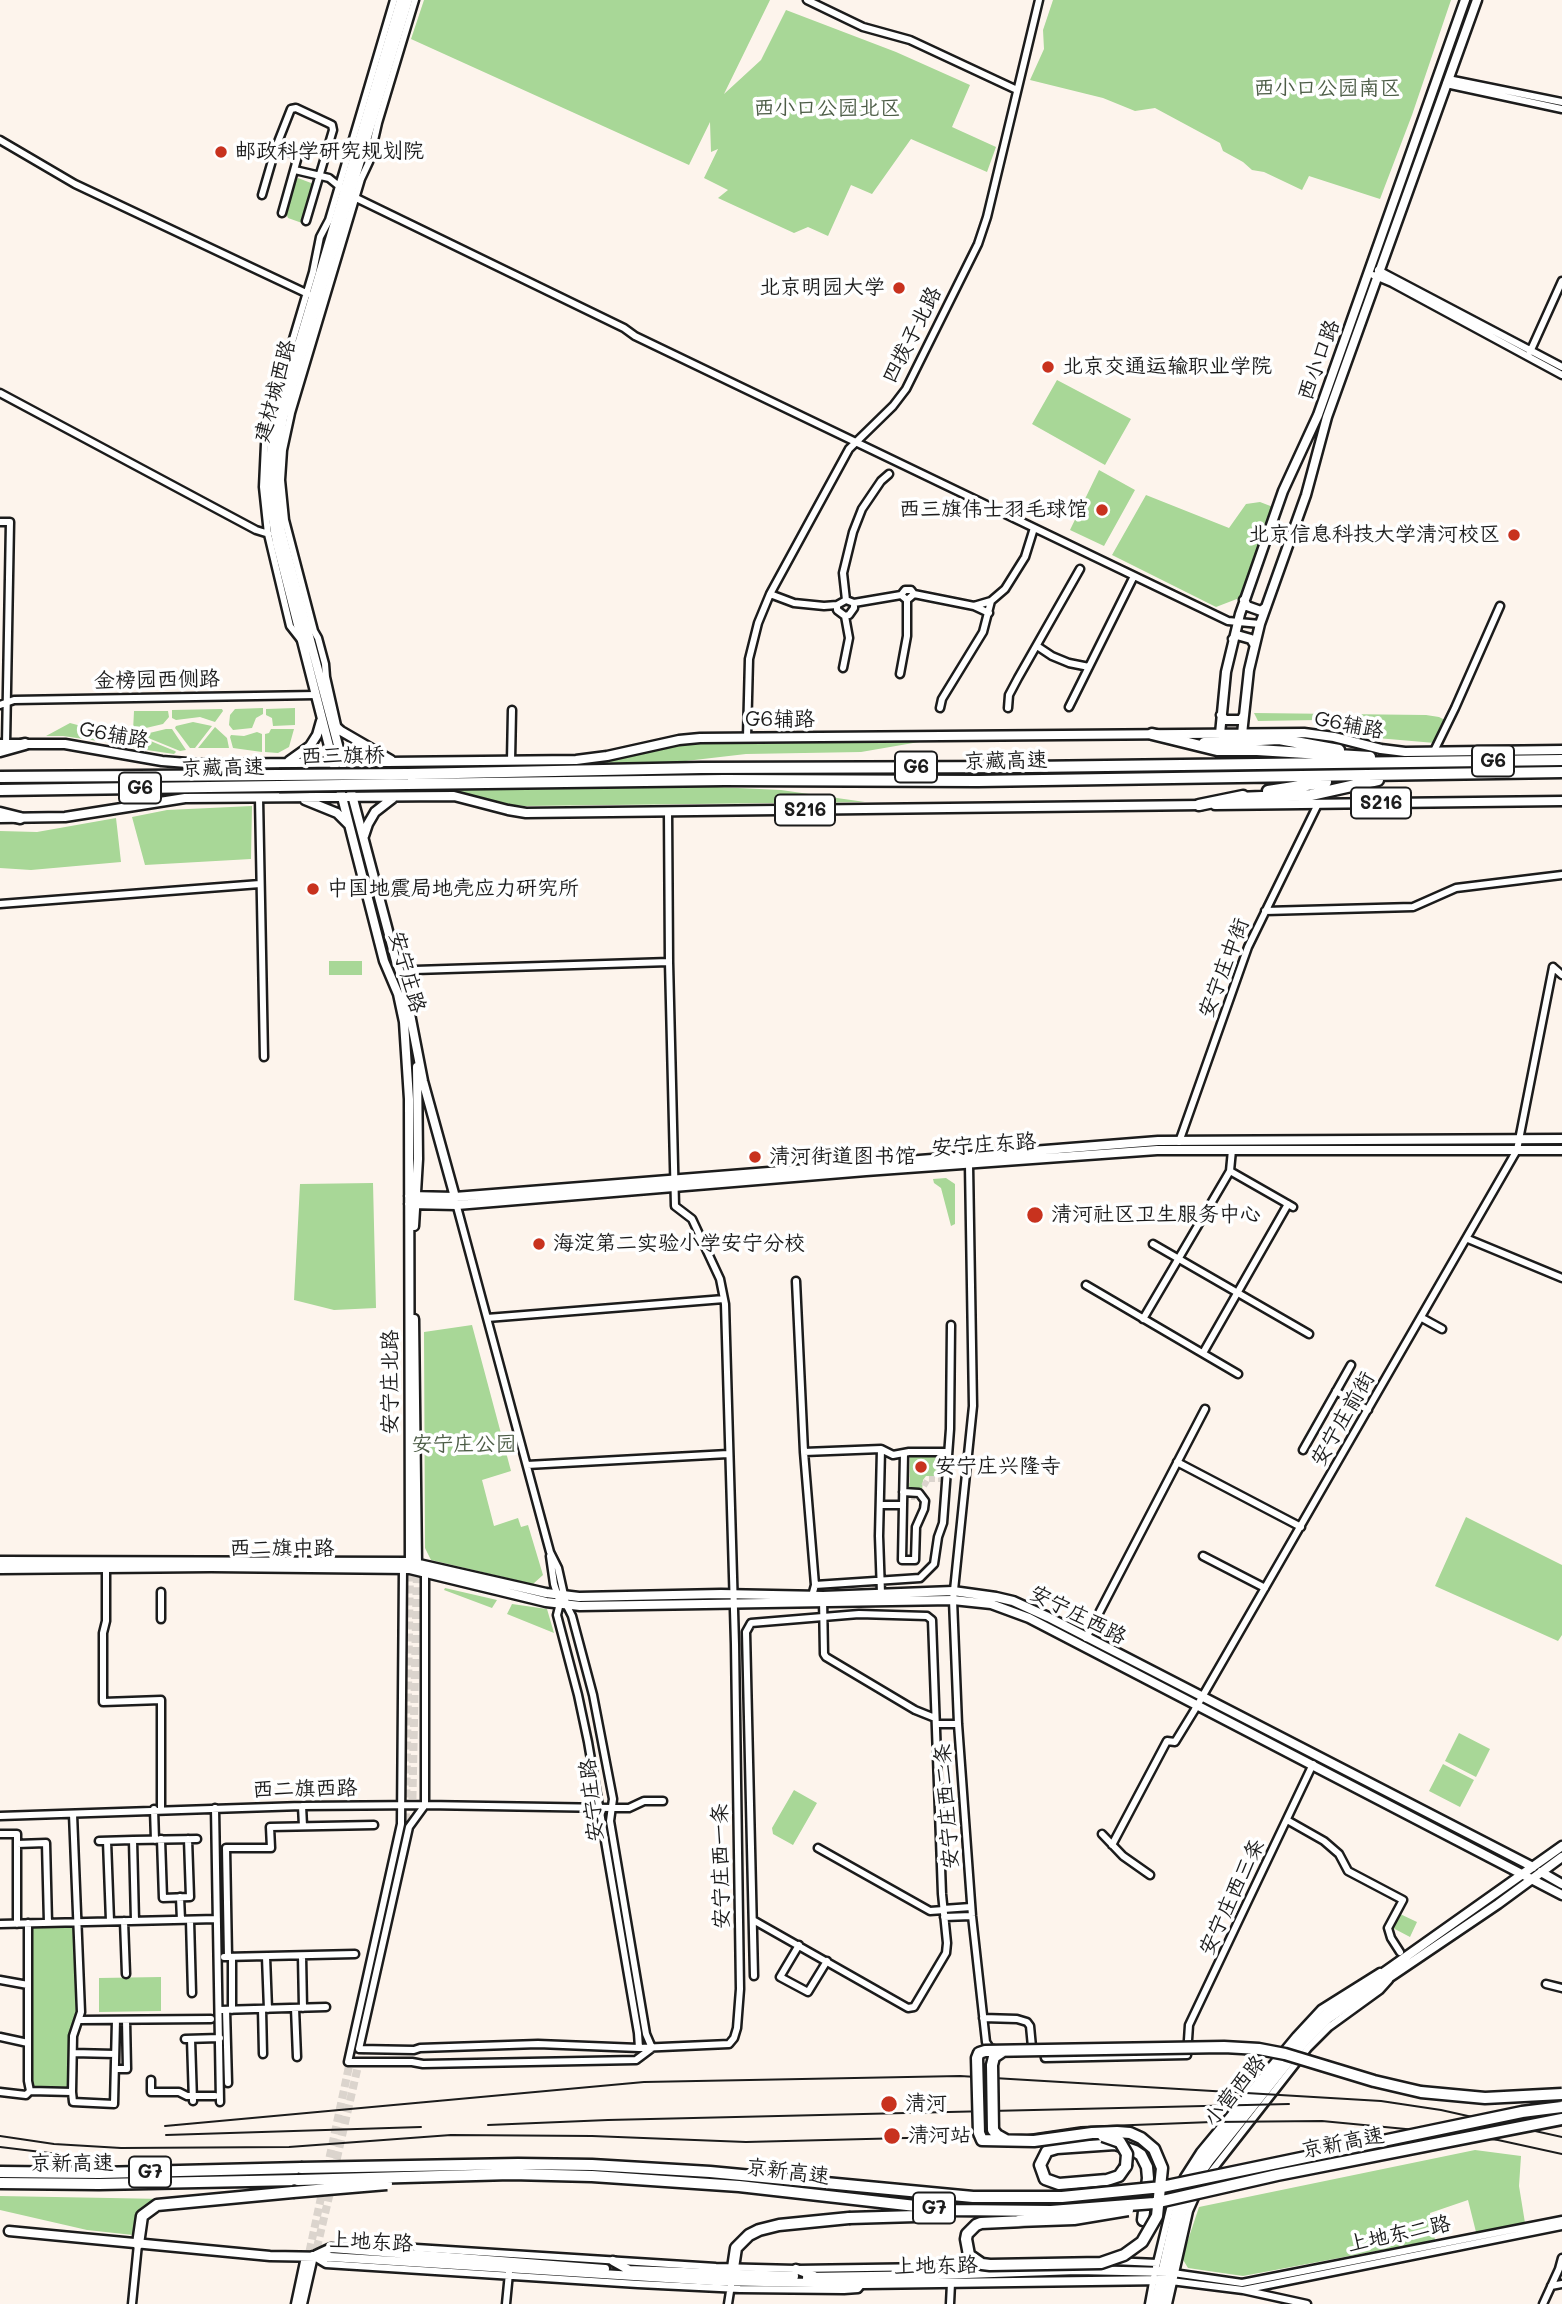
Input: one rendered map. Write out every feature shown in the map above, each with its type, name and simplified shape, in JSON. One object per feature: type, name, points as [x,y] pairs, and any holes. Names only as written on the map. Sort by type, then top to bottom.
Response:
[{"type":"highway","points":[[1152,734],[1217,750],[1256,750],[1424,762]]},
{"type":"highway","points":[[2,747],[25,744]]},
{"type":"highway","name":"京藏高速","points":[[408,779],[701,768],[1562,761]]},
{"type":"highway","name":"京藏高速","points":[[408,779],[978,781],[1562,772]]},
{"type":"highway","points":[[1237,798],[1311,795],[1402,775]]},
{"type":"highway","points":[[1199,805],[1360,776]]},
{"type":"highway","name":"京藏高速","points":[[0,777],[279,781]]},
{"type":"highway","name":"西三旗桥","points":[[279,781],[408,779]]},
{"type":"highway","name":"京藏高速","points":[[0,790],[279,781]]},
{"type":"highway","points":[[0,815],[20,818]]},
{"type":"highway","points":[[1154,2203],[1074,2219],[982,2223],[967,2234],[970,2255],[982,2264],[990,2265],[1101,2263],[1125,2255],[1142,2242],[1157,2217],[1162,2168],[1154,2149],[1130,2133],[1116,2132],[1034,2141],[984,2141],[979,2133],[976,2059],[979,2053],[1259,2049],[1421,2092],[1485,2098],[1562,2095]]},
{"type":"highway","points":[[998,2051],[992,2065],[993,2130],[1009,2141]]},
{"type":"highway","name":"京新高速","points":[[0,2172],[592,2165],[710,2172],[960,2197],[1062,2197],[1162,2187],[1522,2112],[1562,2108]]},
{"type":"highway","name":"京新高速","points":[[0,2183],[99,2184],[552,2175],[690,2181],[951,2210],[1051,2211],[1154,2203],[1278,2175],[1562,2119]]},
{"type":"highway","points":[[1074,2136],[1115,2139],[1125,2149],[1126,2166],[1119,2176],[1107,2180],[1059,2183],[1045,2179],[1040,2165],[1047,2151],[1115,2144],[1135,2151],[1147,2167],[1143,2220]]},
{"type":"highway","points":[[138,2244],[142,2216],[157,2205],[385,2184],[481,2182],[552,2175]]},
{"type":"highway","points":[[731,2278],[736,2248],[749,2235],[779,2225],[849,2218],[952,2215],[1024,2221]]},
{"type":"main road","name":"建材城西路","points":[[338,762],[338,728],[275,533],[278,440],[401,0]]},
{"type":"main road","name":"建材城西路","points":[[352,797],[321,714],[275,533],[269,491],[272,442],[310,295],[347,193],[408,0]]},
{"type":"main road","name":"西小口路","points":[[1220,734],[1226,672],[1244,600],[1283,491],[1314,425],[1465,0]]},
{"type":"main road","name":"西小口路","points":[[1242,734],[1247,680],[1265,608],[1308,487],[1327,417],[1477,0]]},
{"type":"main road","points":[[1244,600],[1247,606],[1261,611],[1265,608]]},
{"type":"main road","points":[[1233,639],[1236,635],[1252,640],[1254,644]]},
{"type":"main road","points":[[280,763],[292,760],[308,748],[320,729],[321,714]]},
{"type":"main road","points":[[1222,715],[1226,720],[1240,720],[1244,716]]},
{"type":"main road","points":[[338,728],[384,756],[403,762]]},
{"type":"main road","name":"G6辅路","points":[[25,744],[75,746],[186,764],[587,759],[679,740],[747,737],[1314,734],[1393,751],[1562,750]]},
{"type":"main road","name":"安宁庄路","points":[[338,762],[342,797],[385,964],[402,1013],[407,1062],[412,1200]]},
{"type":"main road","points":[[403,762],[398,785],[402,793],[413,796]]},
{"type":"main road","points":[[399,796],[390,793],[384,785],[385,770],[391,763],[403,762]]},
{"type":"main road","points":[[280,763],[290,768],[294,776],[292,792],[282,797]]},
{"type":"main road","points":[[293,763],[305,769],[308,776],[305,792],[296,797]]},
{"type":"main road","points":[[365,843],[366,827],[375,812],[387,801],[399,796]]},
{"type":"main road","name":"S216","points":[[20,818],[65,817],[175,799],[282,797],[463,797],[526,813],[1562,801]]},
{"type":"main road","points":[[296,797],[337,813],[351,830]]},
{"type":"main road","name":"安宁庄路","points":[[352,797],[401,974],[416,1047],[456,1201]]},
{"type":"main road","name":"安宁庄路","points":[[412,1200],[418,1158],[416,1047]]},
{"type":"main road","name":"安宁庄东路","points":[[674,1182],[969,1165],[1178,1146],[1562,1139]]},
{"type":"main road","name":"安宁庄东路","points":[[412,1200],[456,1201],[1158,1141],[1178,1146],[1232,1150],[1562,1150]]},
{"type":"main road","name":"安宁庄北路","points":[[412,1200],[414,1567]]},
{"type":"main road","name":"西二旗中路","points":[[0,1561],[414,1567],[562,1599]]},
{"type":"main road","name":"西二旗中路","points":[[0,1569],[106,1563]]},
{"type":"main road","name":"安宁庄西路","points":[[562,1599],[812,1596],[823,1600],[881,1593],[996,1597],[1013,1601],[1086,1638],[1313,1765],[1562,1895]]},
{"type":"main road","points":[[733,1598],[823,1600],[953,1595]]},
{"type":"main road","name":"安宁庄西路","points":[[953,1595],[991,1604],[1029,1618],[1317,1756],[1562,1884]]},
{"type":"main road","name":"小营西路","points":[[1538,1870],[1562,1846]]},
{"type":"main road","name":"小营西路","points":[[1161,2275],[1194,2183],[1303,2044],[1328,2019],[1396,1967],[1499,1904],[1527,1877],[1562,1857]]},
{"type":"main road","name":"上地东路","points":[[4,2230],[213,2252],[498,2264]]},
{"type":"main road","name":"上地东路","points":[[309,2257],[331,2248],[498,2264],[510,2268],[862,2284],[1161,2275]]},
{"type":"main road","points":[[402,2254],[416,2248]]},
{"type":"main road","points":[[296,2304],[309,2257]]},
{"type":"main road","points":[[302,2304],[309,2257]]},
{"type":"main road","points":[[363,2259],[384,2267]]},
{"type":"main road","points":[[575,2266],[588,2260]]},
{"type":"main road","points":[[613,2261],[629,2270]]},
{"type":"main road","name":"上地东路","points":[[510,2268],[575,2266],[731,2278],[1065,2270],[1161,2275]]},
{"type":"main road","points":[[796,2269],[817,2277]]},
{"type":"main road","points":[[1155,2304],[1161,2275]]},
{"type":"main road","points":[[1161,2275],[1162,2304]]},
{"type":"street","name":"建材城西路","points":[[338,728],[325,664],[287,530],[281,480],[283,450],[394,0]]},
{"type":"street","name":"建材城西路","points":[[347,193],[361,179],[369,163],[378,123],[415,0]]},
{"type":"street","points":[[807,0],[863,27],[909,40],[1017,90]]},
{"type":"street","name":"四拨子北路","points":[[747,737],[749,659],[758,623],[770,594],[845,454],[886,414],[905,389],[972,256],[987,217],[1039,0]]},
{"type":"street","points":[[389,65],[403,39]]},
{"type":"street","points":[[1447,82],[1562,103]]},
{"type":"street","points":[[1447,82],[1562,108]]},
{"type":"street","points":[[262,195],[276,146],[291,109],[296,108],[332,125],[333,130],[306,221]]},
{"type":"street","points":[[0,140],[75,184],[310,295]]},
{"type":"street","points":[[276,146],[298,156],[282,213]]},
{"type":"street","points":[[295,170],[329,178],[347,193],[624,328],[635,336],[1229,621],[1260,624]]},
{"type":"street","points":[[1369,270],[1529,353],[1562,367]]},
{"type":"street","points":[[1529,353],[1562,281]]},
{"type":"street","points":[[1529,353],[1562,375]]},
{"type":"street","points":[[0,393],[256,530],[275,533]]},
{"type":"street","points":[[846,600],[843,573],[853,532],[867,501],[889,474]]},
{"type":"street","points":[[0,522],[10,522],[2,747]]},
{"type":"street","points":[[974,606],[991,601],[1016,575],[1034,528]]},
{"type":"street","points":[[1008,708],[1009,695],[1080,569]]},
{"type":"street","points":[[1069,707],[1134,576]]},
{"type":"street","points":[[770,594],[794,603],[837,605],[846,600],[854,603],[911,590],[914,594],[974,606],[989,613]]},
{"type":"street","points":[[900,674],[907,636],[907,600],[901,594]]},
{"type":"street","points":[[907,600],[914,594]]},
{"type":"street","points":[[940,708],[942,699],[983,632],[991,601]]},
{"type":"street","points":[[845,616],[852,612],[854,603]]},
{"type":"street","points":[[837,605],[837,610],[845,616],[849,638],[843,668]]},
{"type":"street","points":[[1434,751],[1500,607]]},
{"type":"street","points":[[1037,646],[1069,663],[1089,667]]},
{"type":"street","name":"金榜园西侧路","points":[[3,704],[15,700],[316,695]]},
{"type":"street","points":[[511,761],[512,710]]},
{"type":"street","points":[[259,798],[264,1057]]},
{"type":"street","name":"安宁庄中街","points":[[1178,1146],[1248,947],[1318,804]]},
{"type":"street","points":[[667,811],[675,1206],[692,1219],[720,1279],[724,1299],[733,1598]]},
{"type":"street","points":[[1265,911],[1413,907],[1456,888],[1562,875]]},
{"type":"street","points":[[0,904],[260,884]]},
{"type":"street","points":[[391,978],[415,971],[669,962]]},
{"type":"street","points":[[1519,1139],[1553,967],[1562,975]]},
{"type":"street","name":"安宁庄前街","points":[[1112,1846],[1167,1741],[1175,1742],[1468,1239],[1517,1150],[1519,1139]]},
{"type":"street","points":[[1143,1319],[1230,1171],[1232,1150]]},
{"type":"street","name":"安宁庄西二条","points":[[969,1165],[973,1406],[953,1595],[958,1724],[971,1907],[986,2042],[990,2048],[1032,2047]]},
{"type":"street","points":[[1203,1353],[1291,1205],[1230,1171]]},
{"type":"street","name":"安宁庄路","points":[[456,1201],[550,1552],[558,1568],[562,1599],[572,1616],[593,1695],[613,1799],[610,1821],[614,1847],[646,2034],[652,2048]]},
{"type":"street","points":[[1468,1239],[1562,1278]]},
{"type":"street","points":[[1153,1244],[1309,1334]]},
{"type":"street","points":[[796,1281],[804,1452],[815,1585],[812,1596]]},
{"type":"street","points":[[1086,1285],[1238,1374]]},
{"type":"street","points":[[487,1318],[724,1299]]},
{"type":"street","points":[[1422,1318],[1442,1329]]},
{"type":"street","points":[[815,1585],[920,1578],[934,1564],[943,1524],[944,1479],[948,1452],[951,1325]]},
{"type":"street","points":[[1303,1450],[1351,1366]]},
{"type":"street","points":[[1336,1391],[1368,1410]]},
{"type":"street","points":[[1086,1638],[1205,1409]]},
{"type":"street","points":[[804,1452],[881,1449],[893,1455],[948,1452]]},
{"type":"street","points":[[881,1449],[881,1593]]},
{"type":"street","points":[[906,1453],[907,1470]]},
{"type":"street","points":[[906,1453],[908,1494],[903,1505],[902,1550],[915,1550],[916,1527],[925,1501],[919,1493],[908,1494]]},
{"type":"street","points":[[527,1465],[728,1454]]},
{"type":"street","points":[[1177,1462],[1301,1527]]},
{"type":"street","points":[[880,1505],[903,1505]]},
{"type":"street","points":[[903,1517],[920,1517]]},
{"type":"street","points":[[1203,1556],[1265,1588]]},
{"type":"street","points":[[106,1563],[103,1702],[161,1700],[158,1839],[163,1898],[190,1897],[188,1839]]},
{"type":"street","points":[[414,1567],[425,1805],[408,1827],[361,2023],[348,2062],[423,2064],[636,2060],[652,2048]]},
{"type":"street","points":[[361,2023],[401,1824],[414,1567]]},
{"type":"street","points":[[161,1592],[161,1619]]},
{"type":"street","name":"安宁庄西一条","points":[[361,2023],[359,2049],[414,2050],[538,2043],[639,2048],[729,2044],[737,2028],[740,1989],[733,1598]]},
{"type":"street","name":"安宁庄路","points":[[562,1599],[557,1615],[578,1695],[639,2048]]},
{"type":"street","points":[[823,1600],[826,1657],[936,1721],[958,1724]]},
{"type":"street","points":[[753,1920],[897,2002],[912,2008],[922,1996],[946,1953],[947,1943],[932,1620],[923,1615],[859,1614],[751,1623],[746,1632],[754,1976]]},
{"type":"street","name":"安宁庄西三条","points":[[1032,2047],[1044,2053],[1045,2058],[1187,2055],[1189,2025],[1317,1756]]},
{"type":"street","name":"西二旗西路","points":[[0,1816],[302,1806],[425,1805],[599,1809],[629,1808],[644,1801],[663,1801]]},
{"type":"street","points":[[302,1806],[303,1826]]},
{"type":"street","points":[[151,2080],[151,2092],[179,2092],[193,2099],[218,2099],[220,2038],[226,2010],[219,1957],[215,1808]]},
{"type":"street","points":[[73,1814],[81,2012],[73,2036],[72,2102],[114,2104],[116,2020]]},
{"type":"street","points":[[1287,1820],[1324,1841],[1339,1854],[1348,1871],[1402,1900],[1388,1928],[1400,1952]]},
{"type":"street","points":[[228,2082],[226,2010],[230,1957],[226,1848],[271,1848],[270,1827],[374,1825]]},
{"type":"street","points":[[0,1834],[17,1834],[17,1924]]},
{"type":"street","points":[[1102,1834],[1122,1856],[1150,1875]]},
{"type":"street","points":[[99,1841],[197,1839]]},
{"type":"street","points":[[107,1840],[110,1921]]},
{"type":"street","points":[[133,1840],[135,1921]]},
{"type":"street","points":[[17,1844],[46,1843],[48,1923]]},
{"type":"street","points":[[818,1848],[930,1911],[972,1916]]},
{"type":"street","points":[[180,1897],[181,1920]]},
{"type":"street","points":[[944,1912],[971,1907]]},
{"type":"street","points":[[0,1924],[217,1919]]},
{"type":"street","points":[[190,1920],[192,1993]]},
{"type":"street","points":[[124,1921],[126,1974]]},
{"type":"street","points":[[28,1923],[30,2091]]},
{"type":"street","points":[[799,1945],[780,1977],[808,1992],[827,1961]]},
{"type":"street","points":[[219,1957],[355,1954]]},
{"type":"street","points":[[302,1956],[303,2008]]},
{"type":"street","points":[[263,2054],[266,1957]]},
{"type":"street","name":"小营西路","points":[[1161,2275],[1163,2238],[1171,2205],[1200,2152],[1321,2009],[1363,1980],[1396,1967]]},
{"type":"street","points":[[0,1980],[28,1985]]},
{"type":"street","points":[[1546,1984],[1562,1988]]},
{"type":"street","points":[[226,2010],[326,2007]]},
{"type":"street","points":[[295,2008],[297,2057]]},
{"type":"street","points":[[983,2018],[1027,2022],[1030,2026],[1032,2047]]},
{"type":"street","points":[[79,2020],[211,2019]]},
{"type":"street","points":[[115,2069],[127,2069],[127,2020]]},
{"type":"street","points":[[0,2037],[28,2043]]},
{"type":"street","points":[[193,2099],[188,2039],[220,2038]]},
{"type":"street","points":[[73,2053],[115,2054]]},
{"type":"street","points":[[0,2092],[26,2095],[30,2091],[72,2092]]},
{"type":"street","name":"上地东二路","points":[[1242,2286],[1290,2281],[1562,2223]]},
{"type":"street","name":"上地东二路","points":[[1242,2286],[1562,2223]]},
{"type":"street","points":[[132,2304],[138,2244]]},
{"type":"street","points":[[416,2248],[498,2264]]},
{"type":"street","points":[[309,2257],[326,2264],[384,2267],[613,2261],[731,2278],[796,2269],[935,2267],[1081,2260],[1161,2275]]},
{"type":"street","points":[[1543,2304],[1562,2258]]},
{"type":"street","points":[[506,2304],[510,2268]]},
{"type":"street","points":[[1149,2304],[1161,2275]]},
{"type":"street","points":[[1161,2275],[1168,2304]]},
{"type":"street","name":"上地东路","points":[[1161,2275],[1242,2286]]},
{"type":"street","points":[[728,2304],[731,2278]]},
{"type":"street","points":[[1287,2300],[1290,2281]]},
{"type":"street","points":[[950,2304],[951,2283]]},
{"type":"street","points":[[1551,2286],[1562,2284]]},
{"type":"street","points":[[1242,2286],[1307,2304]]},
{"type":"green space","name":"西小口公园北区","points":[[424,0],[770,0],[724,94],[761,60],[786,10],[896,52],[970,85],[952,127],[996,147],[987,172],[911,139],[872,194],[851,185],[828,236],[808,227],[794,233],[718,198],[728,190],[704,178],[718,149],[711,152],[710,122],[689,165],[411,39]]},
{"type":"green space","name":"西小口公园南区","points":[[1053,0],[1451,0],[1380,199],[1309,176],[1302,190],[1264,172],[1252,170],[1223,151],[1220,143],[1155,108],[1135,111],[1103,98],[1030,80],[1044,49],[1043,30]]},
{"type":"green space","points":[[298,178],[313,186],[302,223],[288,218],[286,213]]},
{"type":"green space","points":[[1057,380],[1131,419],[1105,465],[1032,424]]},
{"type":"green space","name":"西三旗伟士羽毛球馆","points":[[1099,470],[1135,490],[1104,546],[1070,530]]},
{"type":"green space","points":[[1146,495],[1229,528],[1246,504],[1260,502],[1273,507],[1242,597],[1216,607],[1112,555]]},
{"type":"green space","points":[[263,708],[263,714],[256,718],[252,728],[233,730],[229,725],[230,715],[235,709]]},
{"type":"green space","points":[[295,708],[295,725],[273,726],[272,718],[266,715],[266,709]]},
{"type":"green space","points":[[222,709],[215,722],[200,717],[176,720],[172,718],[172,710]]},
{"type":"green space","points":[[134,711],[168,711],[169,717],[163,724],[133,731]]},
{"type":"green space","points":[[1254,713],[1426,715],[1445,720],[1435,743],[1365,737],[1319,720],[1258,721]]},
{"type":"green space","points":[[193,722],[212,726],[195,748],[190,748],[175,728]]},
{"type":"green space","points":[[70,723],[85,727],[89,734],[96,731],[119,737],[119,744],[46,736]]},
{"type":"green space","points":[[215,727],[227,738],[229,748],[198,748]]},
{"type":"green space","points":[[172,729],[186,750],[180,751],[141,735]]},
{"type":"green space","points":[[271,729],[294,729],[289,747],[278,753],[265,752],[265,734]]},
{"type":"green space","points":[[257,732],[262,734],[262,752],[233,748],[231,735],[244,736]]},
{"type":"green space","points":[[133,736],[176,752],[174,754],[133,748]]},
{"type":"green space","points":[[919,738],[919,742],[861,752],[746,754],[677,762],[593,763],[683,742]]},
{"type":"green space","points":[[695,786],[781,790],[865,802],[525,806],[440,789]]},
{"type":"green space","points":[[252,806],[251,859],[145,865],[132,817],[167,810]]},
{"type":"green space","points":[[116,818],[121,862],[31,870],[0,868],[0,831],[37,832]]},
{"type":"green space","points":[[329,961],[362,961],[362,975],[329,975]]},
{"type":"green space","points":[[946,1178],[955,1184],[955,1224],[951,1226],[941,1188],[933,1179]]},
{"type":"green space","points":[[373,1183],[376,1308],[334,1310],[294,1300],[300,1184]]},
{"type":"green space","name":"安宁庄公园","points":[[472,1325],[511,1471],[482,1480],[494,1526],[518,1518],[521,1527],[528,1525],[543,1575],[533,1584],[431,1560],[425,1548],[424,1332]]},
{"type":"green space","points":[[910,1453],[945,1454],[944,1476],[926,1476],[922,1491],[909,1491]]},
{"type":"green space","points":[[1466,1517],[1562,1565],[1562,1635],[1558,1641],[1435,1586]]},
{"type":"green space","points":[[445,1588],[497,1600],[492,1608],[444,1590]]},
{"type":"green space","points":[[512,1604],[547,1609],[554,1633],[507,1614]]},
{"type":"green space","points":[[1459,1733],[1490,1749],[1476,1777],[1445,1761]]},
{"type":"green space","points":[[1443,1764],[1474,1780],[1460,1807],[1429,1791]]},
{"type":"green space","points":[[794,1790],[817,1803],[793,1845],[773,1834],[772,1828]]},
{"type":"green space","points":[[1398,1913],[1417,1922],[1410,1937],[1391,1927]]},
{"type":"green space","points":[[78,1922],[81,2012],[76,2026],[72,2092],[30,2091],[28,1923]]},
{"type":"green space","points":[[161,1977],[161,2011],[99,2012],[99,1978]]},
{"type":"green space","points":[[1475,2150],[1521,2156],[1519,2186],[1525,2223],[1476,2232],[1468,2200],[1430,2213],[1435,2240],[1243,2276],[1188,2268],[1182,2258],[1199,2207]]},
{"type":"green space","points":[[0,2196],[165,2199],[141,2208],[133,2235],[87,2230],[0,2210]]},
{"type":"tunnel","points":[[907,1470],[907,1483]]},
{"type":"tunnel","points":[[924,1486],[928,1479],[942,1479]]},
{"type":"tunnel","points":[[402,1833],[406,1815],[410,1569]]},
{"type":"tunnel","points":[[412,1823],[417,1570]]},
{"type":"tunnel","points":[[334,2171],[363,2044]]},
{"type":"tunnel","points":[[307,2263],[351,2057]]},
{"type":"tunnel","points":[[314,2260],[332,2184]]},
{"type":"railway","points":[[165,2126],[644,2082],[960,2076],[1381,2101],[1441,2110],[1562,2137]]},
{"type":"railway","points":[[488,2125],[1289,2104]]},
{"type":"railway","points":[[0,2136],[54,2144],[121,2148],[289,2147],[451,2135],[592,2136],[746,2142],[1027,2135],[1081,2127],[1322,2121],[1498,2140],[1562,2154]]},
{"type":"railway","points":[[166,2135],[421,2127]]},
{"type":"railway","points":[[0,2147],[66,2155]]},
{"type":"railway","points":[[56,2158],[93,2160]]},
{"type":"place","name":"邮政科学研究规划院","points":[[221,152]]},
{"type":"place","name":"北京明园大学","points":[[899,288]]},
{"type":"place","name":"北京交通运输职业学院","points":[[1048,367]]},
{"type":"place","name":"西三旗伟士羽毛球馆","points":[[1102,510]]},
{"type":"place","name":"北京信息科技大学清河校区","points":[[1514,535]]},
{"type":"place","name":"中国地震局地壳应力研究所","points":[[313,889]]},
{"type":"place","name":"清河街道图书馆","points":[[755,1157]]},
{"type":"place","name":"清河社区卫生服务中心","points":[[1035,1215]]},
{"type":"place","name":"海淀第二实验小学安宁分校","points":[[539,1244]]},
{"type":"place","name":"安宁庄兴隆寺","points":[[921,1467]]},
{"type":"place","name":"清河","points":[[889,2104]]},
{"type":"place","name":"清河站","points":[[892,2136]]}]
